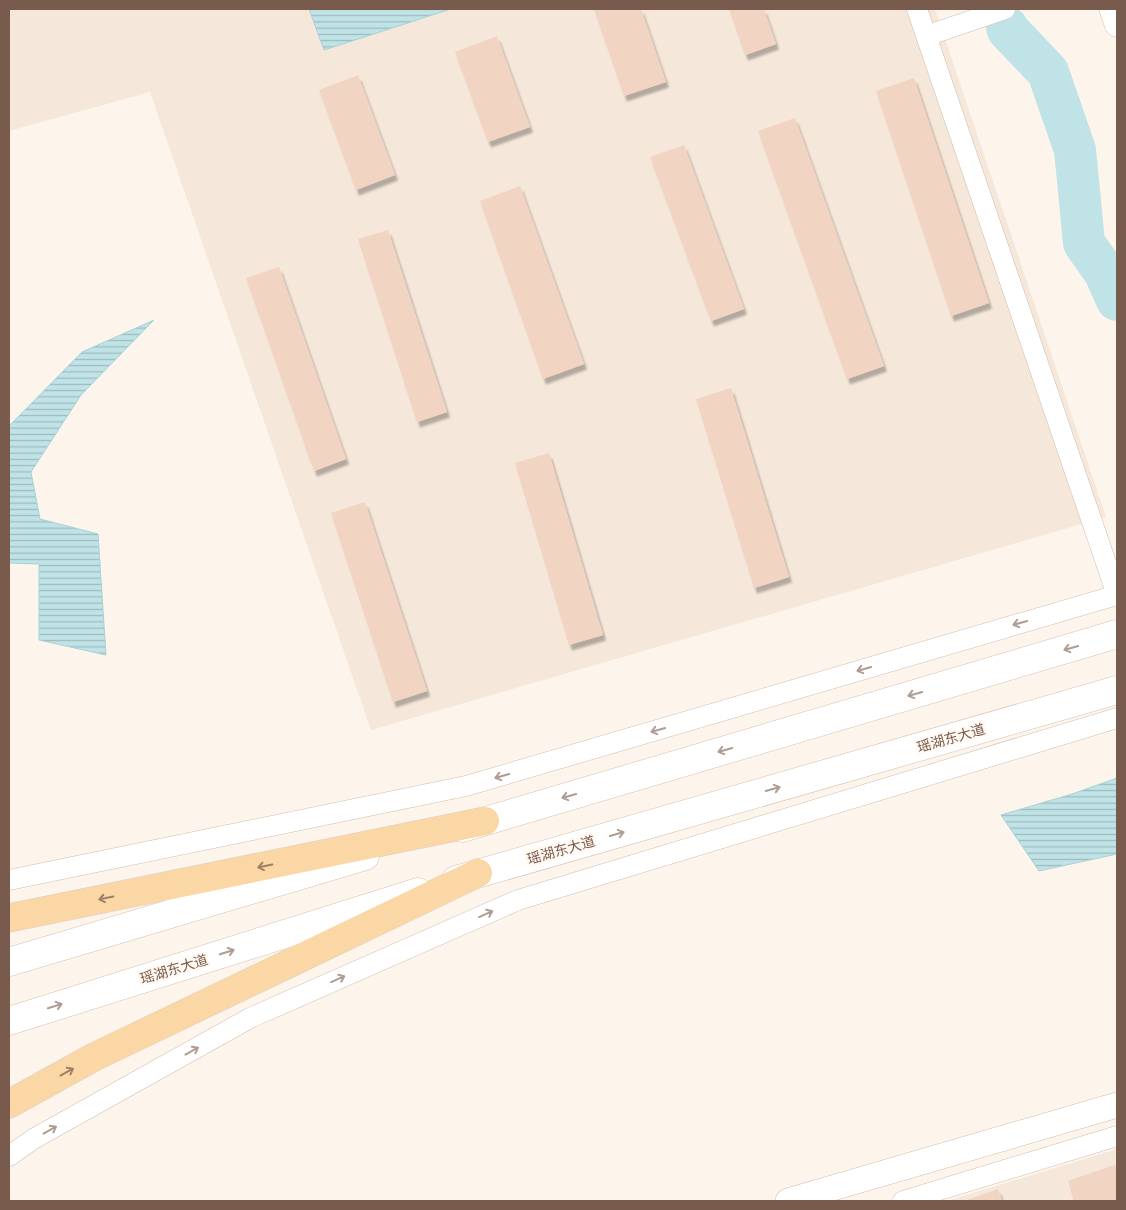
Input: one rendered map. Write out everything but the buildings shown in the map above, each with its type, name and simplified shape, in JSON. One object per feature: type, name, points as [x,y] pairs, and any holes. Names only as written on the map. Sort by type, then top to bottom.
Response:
[{"type":"main road","points":[[9,962],[1117,634]]},
{"type":"main road","name":"瑶湖东大道","points":[[9,1021],[478,874],[1117,690]]},
{"type":"main road","points":[[9,918],[485,821]]},
{"type":"main road","points":[[9,1104],[94,1057],[478,874]]},
{"type":"street","points":[[9,880],[466,786],[1117,595],[917,9]]},
{"type":"street","points":[[926,36],[1005,9]]},
{"type":"street","points":[[1112,9],[1117,24]]},
{"type":"street","points":[[9,1156],[35,1138],[250,1018],[518,900],[1117,718]]},
{"type":"street","points":[[788,1201],[1117,1104]]},
{"type":"street","points":[[903,1201],[1117,1136]]},
{"type":"shaded area","points":[[9,9],[935,9],[1106,517],[371,730],[150,92],[9,131]]},
{"type":"shaded area","points":[[1117,1149],[1117,1201],[947,1201]]},
{"type":"water","points":[[309,9],[451,9],[324,50]]},
{"type":"water","points":[[154,320],[81,395],[31,472],[40,519],[98,534],[106,655],[39,640],[39,564],[9,563],[9,426],[82,352]]},
{"type":"water","points":[[1117,778],[1117,854],[1039,871],[1001,815],[1072,794]]},
{"type":"waterway","points":[[1007,27],[1048,72],[1075,150],[1084,243],[1105,273],[1117,300]]}]
